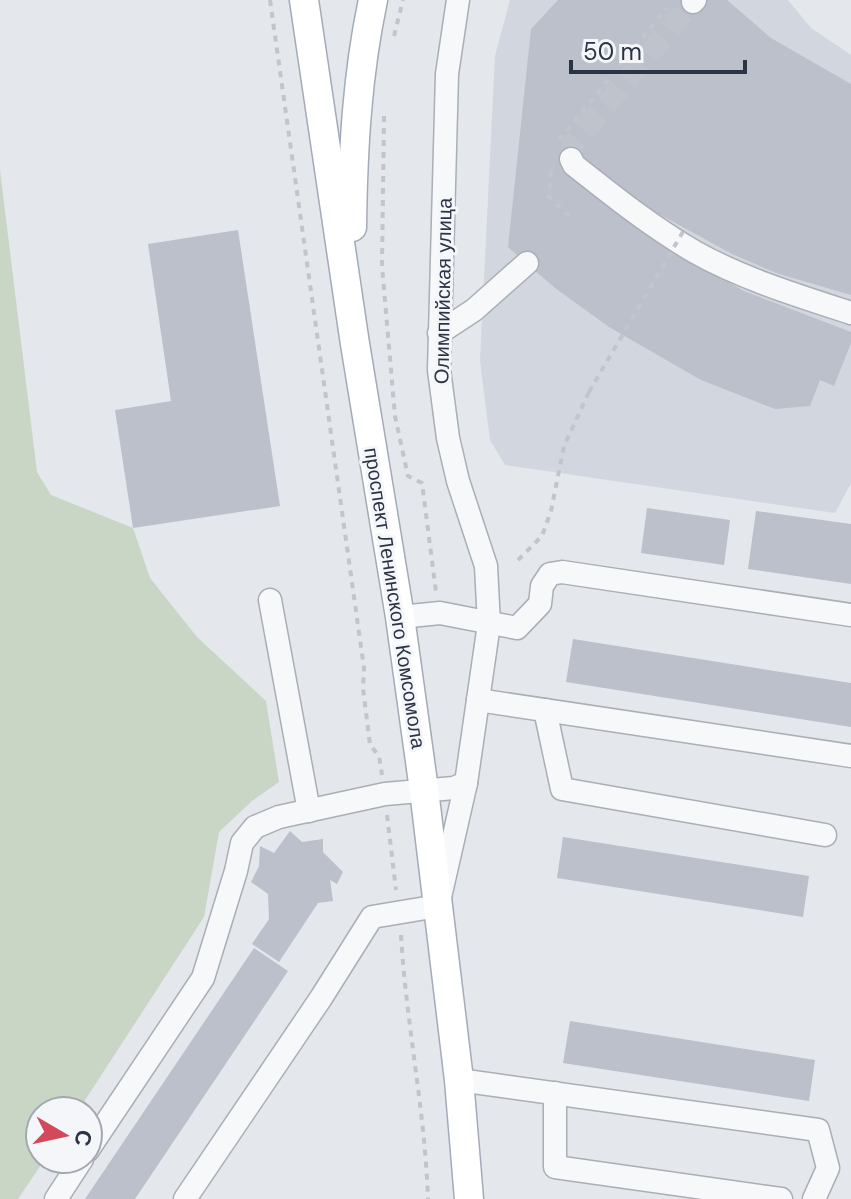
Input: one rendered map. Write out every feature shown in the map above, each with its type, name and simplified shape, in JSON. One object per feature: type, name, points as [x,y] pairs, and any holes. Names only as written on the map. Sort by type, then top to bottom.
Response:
[{"type":"main road","name":"проспект Ленинского Комсомола","points":[[304,0],[424,790],[459,1080],[469,1199]]},
{"type":"main road","points":[[355,344],[351,248],[353,145],[359,81],[373,0]]},
{"type":"street","name":"Олимпийская улица","points":[[438,906],[466,783],[489,624],[486,566],[458,481],[448,438],[439,370],[447,74],[458,0]]},
{"type":"street","points":[[559,157],[574,165],[634,212],[696,252],[783,290],[851,313]]},
{"type":"street","points":[[439,333],[474,310],[527,263]]},
{"type":"street","points":[[400,617],[440,613],[517,628],[540,604],[542,586],[550,574],[562,572],[851,615]]},
{"type":"street","points":[[270,600],[309,811]]},
{"type":"street","points":[[478,700],[851,756]]},
{"type":"street","points":[[545,710],[562,789],[825,835]]},
{"type":"street","points":[[104,1126],[203,978],[242,843],[255,827],[279,817],[385,794],[454,788],[466,783]]},
{"type":"street","points":[[185,1199],[372,917],[438,906]]},
{"type":"street","points":[[459,1080],[818,1130],[828,1168],[814,1199]]},
{"type":"street","points":[[555,1093],[555,1167],[781,1199]]},
{"type":"street","points":[[56,1199],[72,1175]]},
{"type":"path","points":[[270,0],[355,601]]},
{"type":"path","points":[[392,44],[403,0]]},
{"type":"path","points":[[572,219],[549,197],[559,157],[667,8]]},
{"type":"path","points":[[385,103],[382,266],[395,416],[408,476],[422,483],[436,592]]},
{"type":"path","points":[[518,560],[542,536],[551,511],[564,446],[589,392],[684,230]]},
{"type":"shaded area","points":[[510,0],[788,0],[811,28],[851,55],[851,483],[835,513],[505,465],[490,440],[480,361],[495,56]]},
{"type":"green space","points":[[0,170],[37,472],[51,495],[133,528],[150,578],[197,637],[266,701],[279,782],[252,801],[219,832],[204,917],[88,1095],[24,1095],[24,1175],[34,1175],[18,1199],[0,1199]]},
{"type":"building","points":[[558,0],[727,0],[771,38],[851,84],[851,295],[776,273],[732,254],[648,208],[663,244],[744,291],[851,332],[851,343],[834,386],[820,380],[810,406],[775,409],[701,380],[609,327],[555,288],[508,247],[531,29]]},
{"type":"building","points":[[238,230],[280,506],[133,528],[115,410],[171,401],[148,244]]},
{"type":"building","points":[[647,508],[730,520],[724,565],[641,553]]},
{"type":"building","points":[[756,511],[851,524],[851,584],[748,569]]},
{"type":"building","points":[[573,639],[851,683],[851,727],[566,682]]},
{"type":"building","points":[[290,831],[302,842],[323,839],[323,852],[343,872],[337,884],[330,880],[333,901],[318,903],[279,962],[252,944],[269,919],[268,894],[251,882],[259,866],[260,846],[274,853]]},
{"type":"building","points":[[563,837],[809,876],[803,917],[557,878]]},
{"type":"building","points":[[254,948],[288,971],[135,1199],[85,1199]]},
{"type":"building","points":[[570,1021],[815,1060],[809,1101],[563,1063]]},
{"type":"tunnel","points":[[571,159],[572,145],[693,2]]}]
